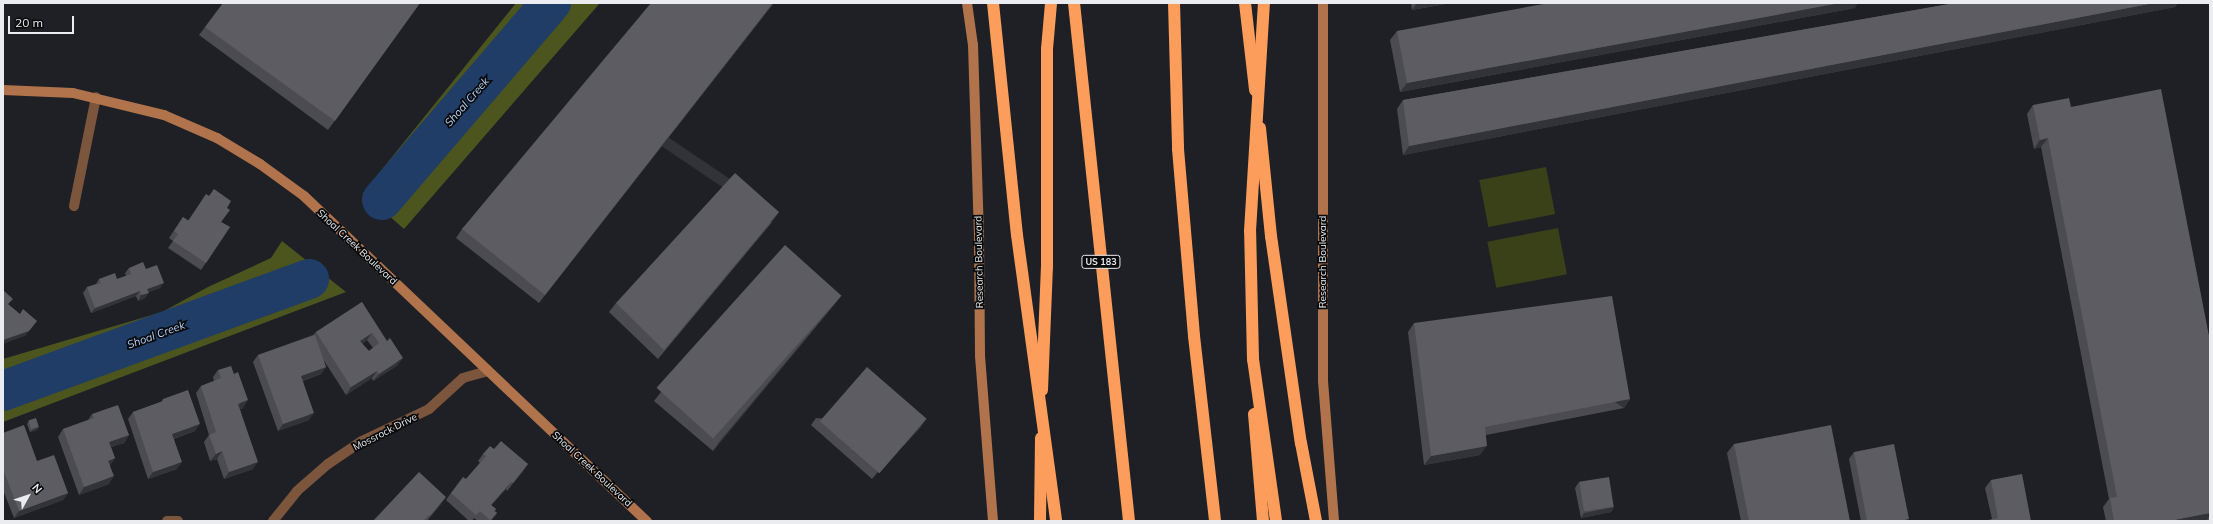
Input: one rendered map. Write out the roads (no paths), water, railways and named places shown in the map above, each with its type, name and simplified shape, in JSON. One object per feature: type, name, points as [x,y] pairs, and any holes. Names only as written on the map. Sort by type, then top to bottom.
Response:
[{"type":"highway","points":[[993,3],[1017,235],[1056,521]]},
{"type":"highway","points":[[1040,521],[1043,337],[1047,267],[1047,49],[1050,3]]},
{"type":"highway","name":"US 183","points":[[1074,3],[1129,521]]},
{"type":"highway","points":[[1174,3],[1178,157],[1194,336],[1215,521]]},
{"type":"highway","points":[[1245,3],[1271,236],[1301,443],[1316,521]]},
{"type":"highway","points":[[1263,521],[1254,431],[1250,231],[1264,3]]},
{"type":"highway","points":[[1253,358],[1276,521]]},
{"type":"main road","name":"Research Boulevard","points":[[967,3],[974,53],[979,240],[980,356],[993,521]]},
{"type":"main road","name":"Research Boulevard","points":[[1323,3],[1323,381],[1334,521]]},
{"type":"main road","name":"Shoal Creek Boulevard","points":[[3,90],[73,93],[164,115],[217,138],[260,164],[304,196],[647,521]]},
{"type":"street","points":[[74,206],[96,98]]},
{"type":"street","name":"Mossrock Drive","points":[[273,521],[297,492],[328,464],[362,441],[429,409],[462,378],[488,371]]},
{"type":"street","points":[[167,521],[178,521]]},
{"type":"waterway","name":"Shoal Creek","points":[[382,200],[551,3]]},
{"type":"waterway","name":"Shoal Creek","points":[[3,391],[309,279]]}]
